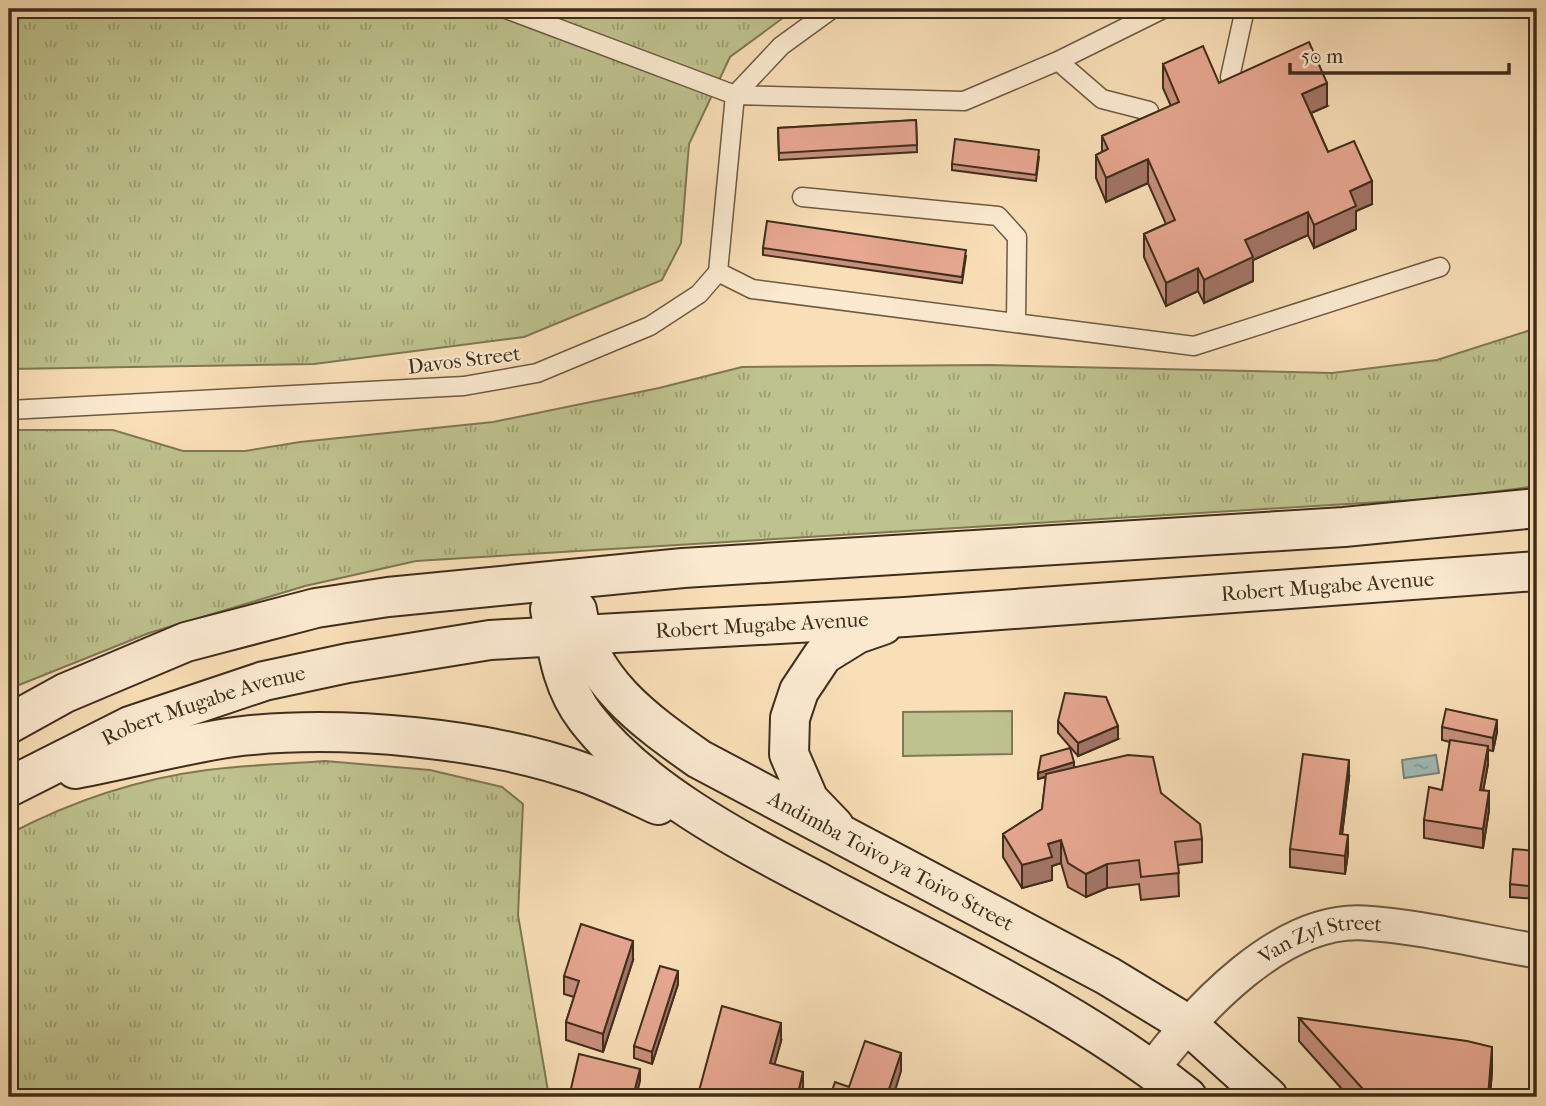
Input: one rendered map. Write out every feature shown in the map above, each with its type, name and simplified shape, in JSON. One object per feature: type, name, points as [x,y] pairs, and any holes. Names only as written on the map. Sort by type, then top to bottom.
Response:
[{"type":"main road","points":[[9,724],[65,693],[186,642],[316,608],[388,597],[697,567],[1344,527],[1537,508]]},
{"type":"main road","name":"Robert Mugabe Avenue","points":[[17,782],[130,726],[264,681],[411,652],[567,634],[905,617],[1363,586],[1537,571]]},
{"type":"main road","name":"Andimba Toivo ya Toivo Street","points":[[559,582],[567,634],[562,675],[574,700],[604,739],[655,784],[765,854],[1075,1018],[1152,1069],[1187,1097]]},
{"type":"main road","points":[[848,839],[809,800],[789,754],[790,718],[799,691],[824,655],[857,634],[905,617]]},
{"type":"main road","name":"Andimba Toivo ya Toivo Street","points":[[567,634],[640,716],[699,759],[1108,976],[1186,1024],[1268,1097]]},
{"type":"main road","points":[[17,782],[200,742],[244,736],[285,733],[410,737],[528,756],[585,773],[765,854]]},
{"type":"street","name":"Van Zyl Street","points":[[1152,1069],[1186,1024],[1251,965],[1298,937],[1362,922],[1537,951]]},
{"type":"lane","points":[[506,9],[735,95],[964,101],[1058,61],[1163,9]]},
{"type":"lane","points":[[832,9],[781,46],[735,95],[718,272],[752,289],[1194,346],[1440,267]]},
{"type":"lane","points":[[1230,77],[1245,9]]},
{"type":"lane","points":[[1058,61],[1102,99],[1149,111]]},
{"type":"lane","points":[[802,197],[998,216],[1017,237],[1016,323]]},
{"type":"lane","name":"Davos Street","points":[[9,410],[424,390],[537,373],[650,326],[699,294],[718,272]]},
{"type":"green space","points":[[9,9],[795,9],[730,57],[689,144],[681,243],[662,280],[524,337],[314,364],[9,369]]},
{"type":"green space","points":[[1537,328],[1537,486],[1445,498],[416,561],[305,586],[149,633],[9,689],[9,430],[113,430],[183,451],[245,451],[300,442],[493,422],[659,388],[742,367],[989,365],[1332,373],[1437,360]]},
{"type":"green space","points":[[1012,711],[1012,754],[903,756],[903,712]]},
{"type":"green space","points":[[325,761],[430,770],[502,787],[523,804],[518,915],[549,1097],[9,1097],[9,834],[80,802],[156,779],[222,768]]},
{"type":"water","points":[[1436,755],[1439,773],[1404,778],[1402,760]]},
{"type":"building","points":[[1309,42],[1327,83],[1302,94],[1328,152],[1354,141],[1372,181],[1350,191],[1356,206],[1314,225],[1308,212],[1245,240],[1253,257],[1204,280],[1198,268],[1166,283],[1144,234],[1175,220],[1148,159],[1106,178],[1096,155],[1108,149],[1102,136],[1179,102],[1163,64],[1203,46],[1219,83]]},
{"type":"building","points":[[916,120],[917,145],[779,153],[778,128]]},
{"type":"building","points":[[955,139],[1039,150],[1036,175],[952,164]]},
{"type":"building","points":[[767,221],[966,250],[962,277],[763,248]]},
{"type":"building","points":[[1065,693],[1106,697],[1118,726],[1078,743],[1058,721]]},
{"type":"building","points":[[1446,709],[1497,720],[1493,738],[1442,727]]},
{"type":"building","points":[[1450,740],[1488,746],[1480,790],[1489,791],[1483,829],[1424,820],[1429,787],[1442,790]]},
{"type":"building","points":[[1070,748],[1074,762],[1038,773],[1041,756]]},
{"type":"building","points":[[1303,754],[1349,760],[1340,834],[1348,835],[1345,856],[1290,849]]},
{"type":"building","points":[[1128,755],[1153,757],[1161,793],[1200,824],[1202,839],[1175,842],[1179,873],[1141,877],[1139,860],[1107,864],[1086,874],[1068,863],[1061,840],[1048,844],[1052,857],[1022,865],[1003,834],[1042,809],[1046,774]]},
{"type":"building","points":[[1513,849],[1537,851],[1537,887],[1510,884]]},
{"type":"building","points":[[581,924],[633,941],[603,1034],[566,1022],[579,981],[564,976]]},
{"type":"building","points":[[660,966],[678,971],[652,1052],[634,1046]]},
{"type":"building","points":[[722,1006],[781,1023],[770,1063],[803,1072],[797,1097],[723,1097],[699,1091]]},
{"type":"building","points":[[1299,1018],[1467,1041],[1492,1047],[1488,1097],[1370,1097]]},
{"type":"building","points":[[865,1041],[901,1053],[888,1092],[904,1097],[830,1097],[835,1082],[849,1087]]},
{"type":"building","points":[[579,1054],[640,1069],[633,1097],[569,1097]]}]
